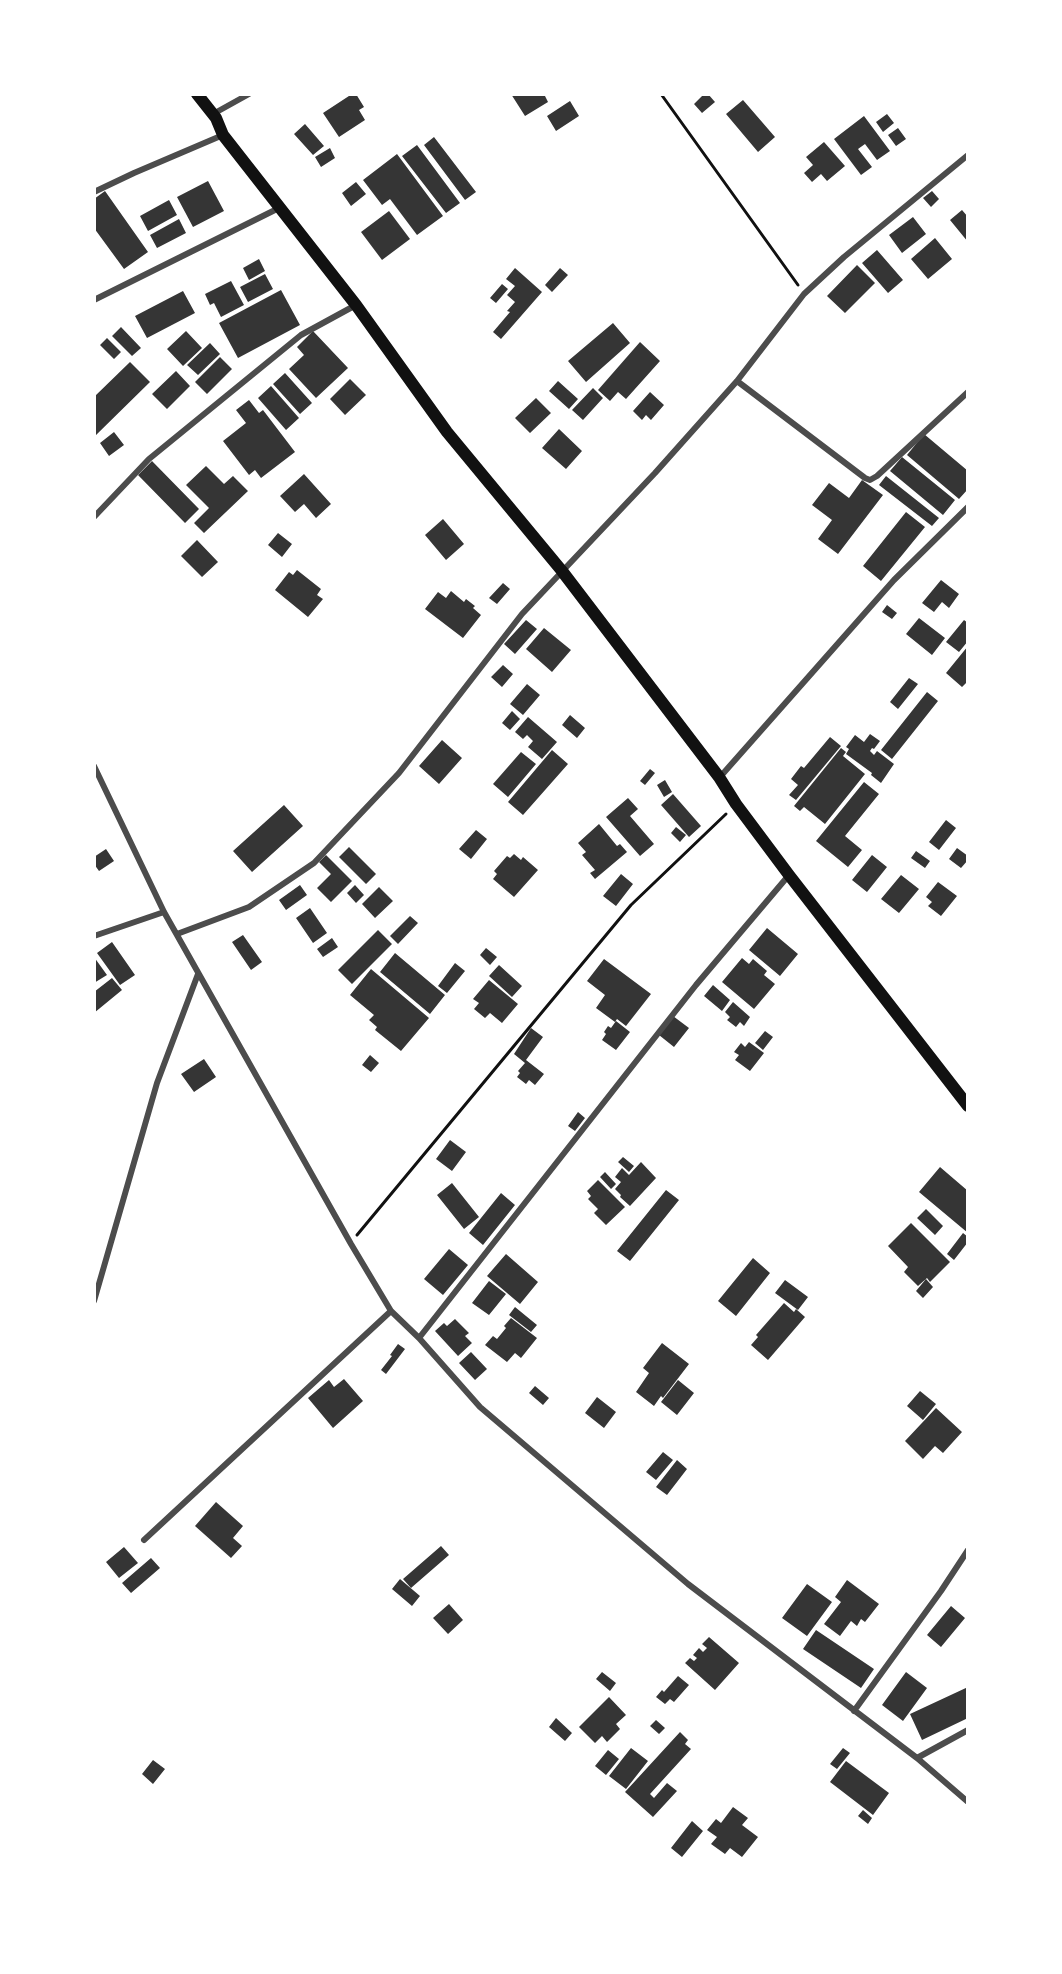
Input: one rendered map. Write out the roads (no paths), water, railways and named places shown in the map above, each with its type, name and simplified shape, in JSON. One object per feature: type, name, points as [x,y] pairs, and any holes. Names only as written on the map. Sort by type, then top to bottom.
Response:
[{"type":"main road","points":[[197,94],[213,114],[223,135],[356,305],[447,432],[562,571],[719,777],[736,804],[789,875],[968,1106]]},
{"type":"street","points":[[213,114],[249,94]]},
{"type":"street","points":[[94,192],[223,135]]},
{"type":"street","points":[[177,934],[249,907],[314,863],[399,773],[522,614],[737,381],[804,294],[844,257],[968,155]]},
{"type":"street","points":[[94,300],[279,208]]},
{"type":"street","points":[[94,517],[149,459],[292,342],[356,305]]},
{"type":"street","points":[[737,381],[870,480],[968,392]]},
{"type":"street","points":[[719,777],[894,580],[968,507]]},
{"type":"street","points":[[94,766],[164,912],[391,1311],[419,1338],[480,1407],[687,1584],[917,1758],[968,1802]]},
{"type":"street","points":[[419,1338],[696,986],[789,875]]},
{"type":"street","points":[[94,936],[164,912]]},
{"type":"street","points":[[94,1301],[157,1083],[198,974]]},
{"type":"street","points":[[144,1540],[391,1311]]},
{"type":"street","points":[[854,1711],[968,1550]]},
{"type":"street","points":[[917,1758],[968,1730]]}]
